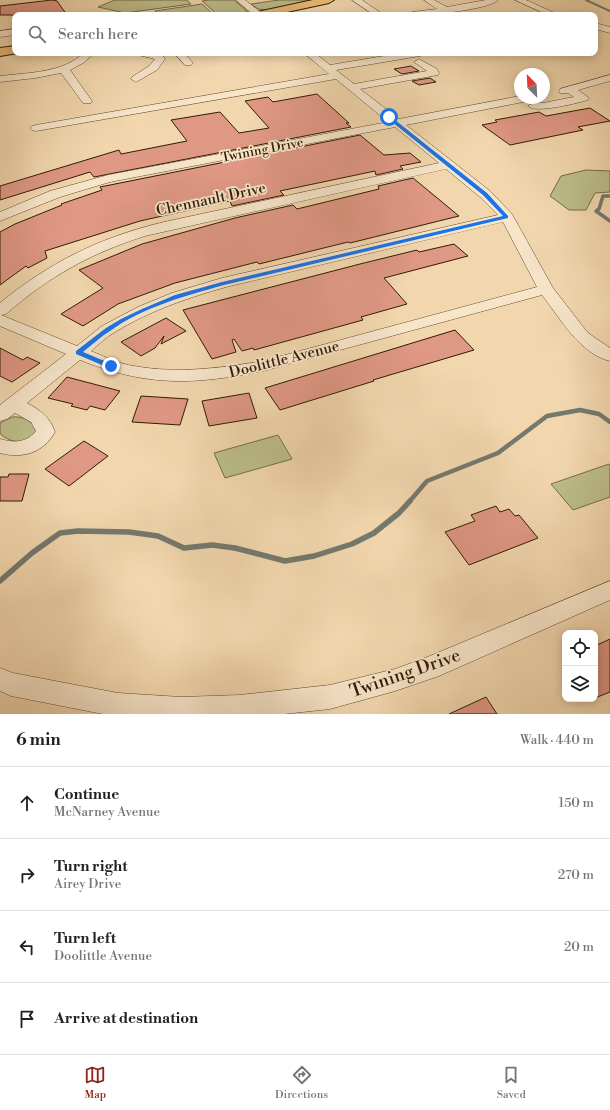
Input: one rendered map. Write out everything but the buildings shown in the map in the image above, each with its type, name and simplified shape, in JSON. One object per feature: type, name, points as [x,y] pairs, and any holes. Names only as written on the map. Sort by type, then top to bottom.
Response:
[{"type":"main road","points":[[272,12],[328,0]]},
{"type":"main road","points":[[0,52],[12,50]]},
{"type":"street","points":[[240,0],[254,12]]},
{"type":"street","points":[[358,1],[376,0]]},
{"type":"street","points":[[428,0],[446,10]]},
{"type":"street","points":[[445,0],[474,12]]},
{"type":"street","points":[[432,12],[463,8],[494,0]]},
{"type":"street","points":[[519,0],[548,12]]},
{"type":"street","points":[[358,1],[375,12]]},
{"type":"street","points":[[598,27],[610,30]]},
{"type":"street","points":[[0,34],[12,32]]},
{"type":"street","points":[[0,79],[50,72],[82,61],[86,56]]},
{"type":"street","points":[[136,79],[153,68],[160,59],[158,56]]},
{"type":"street","points":[[182,56],[188,62]]},
{"type":"street","points":[[313,56],[341,56],[352,64]]},
{"type":"street","points":[[313,56],[485,194],[507,217],[546,289],[582,336],[610,356]]},
{"type":"street","points":[[36,128],[333,72],[352,64],[419,58],[434,73],[352,88]]},
{"type":"street","points":[[63,68],[87,101]]},
{"type":"street","points":[[550,94],[570,90],[610,78]]},
{"type":"street","name":"Twining Drive","points":[[537,104],[543,106],[584,98],[570,90]]},
{"type":"street","name":"Twining Drive","points":[[0,217],[34,201],[80,186],[113,178],[191,163],[232,160],[396,124],[492,105],[514,103]]},
{"type":"street","points":[[221,146],[232,160]]},
{"type":"street","name":"Chennault Drive","points":[[0,311],[25,289],[53,270],[95,249],[168,220],[193,225],[209,211],[235,216],[251,202],[275,208],[448,165]]},
{"type":"street","points":[[70,178],[80,186]]},
{"type":"street","points":[[65,191],[76,199]]},
{"type":"street","points":[[7,410],[108,329],[144,310],[191,292],[507,217]]},
{"type":"street","name":"Doolittle Avenue","points":[[0,320],[111,366],[134,372],[175,376],[220,374],[263,366],[546,289]]},
{"type":"street","points":[[0,446],[10,449],[30,448],[42,439],[46,432],[45,426],[41,420],[34,415],[7,410]]},
{"type":"street","name":"Twining Drive","points":[[0,679],[11,684],[118,705],[173,709],[240,707],[330,698],[395,680],[430,668],[610,590]]},
{"type":"green space","points":[[115,0],[187,0],[191,4],[132,12],[120,12],[98,7]]},
{"type":"green space","points":[[234,0],[248,12],[215,12],[202,1]]},
{"type":"green space","points":[[279,0],[316,0],[268,10],[258,9],[251,4]]},
{"type":"green space","points":[[202,4],[211,12],[156,12],[155,11]]},
{"type":"green space","points":[[586,170],[610,171],[610,192],[595,193],[586,210],[569,210],[550,196],[561,176]]},
{"type":"green space","points":[[12,417],[20,417],[27,420],[39,429],[25,440],[12,441],[2,436],[0,433],[0,423]]},
{"type":"green space","points":[[278,435],[292,459],[225,478],[214,453]]},
{"type":"green space","points":[[609,464],[610,497],[573,510],[551,484]]},
{"type":"waterway","points":[[586,0],[610,11]]},
{"type":"waterway","points":[[610,196],[603,196],[599,209],[596,211],[610,221]]},
{"type":"waterway","points":[[409,502],[427,481],[498,453],[547,416],[580,410],[599,414],[610,422]]},
{"type":"waterway","points":[[0,581],[32,553],[60,533],[78,531],[129,532],[158,536],[184,548],[212,545],[235,548],[285,561],[314,556],[352,544],[374,533],[399,513],[410,501]]},
{"type":"route","points":[[111,366],[78,352],[108,329],[144,310],[177,296],[507,217],[485,194],[389,117]]}]
